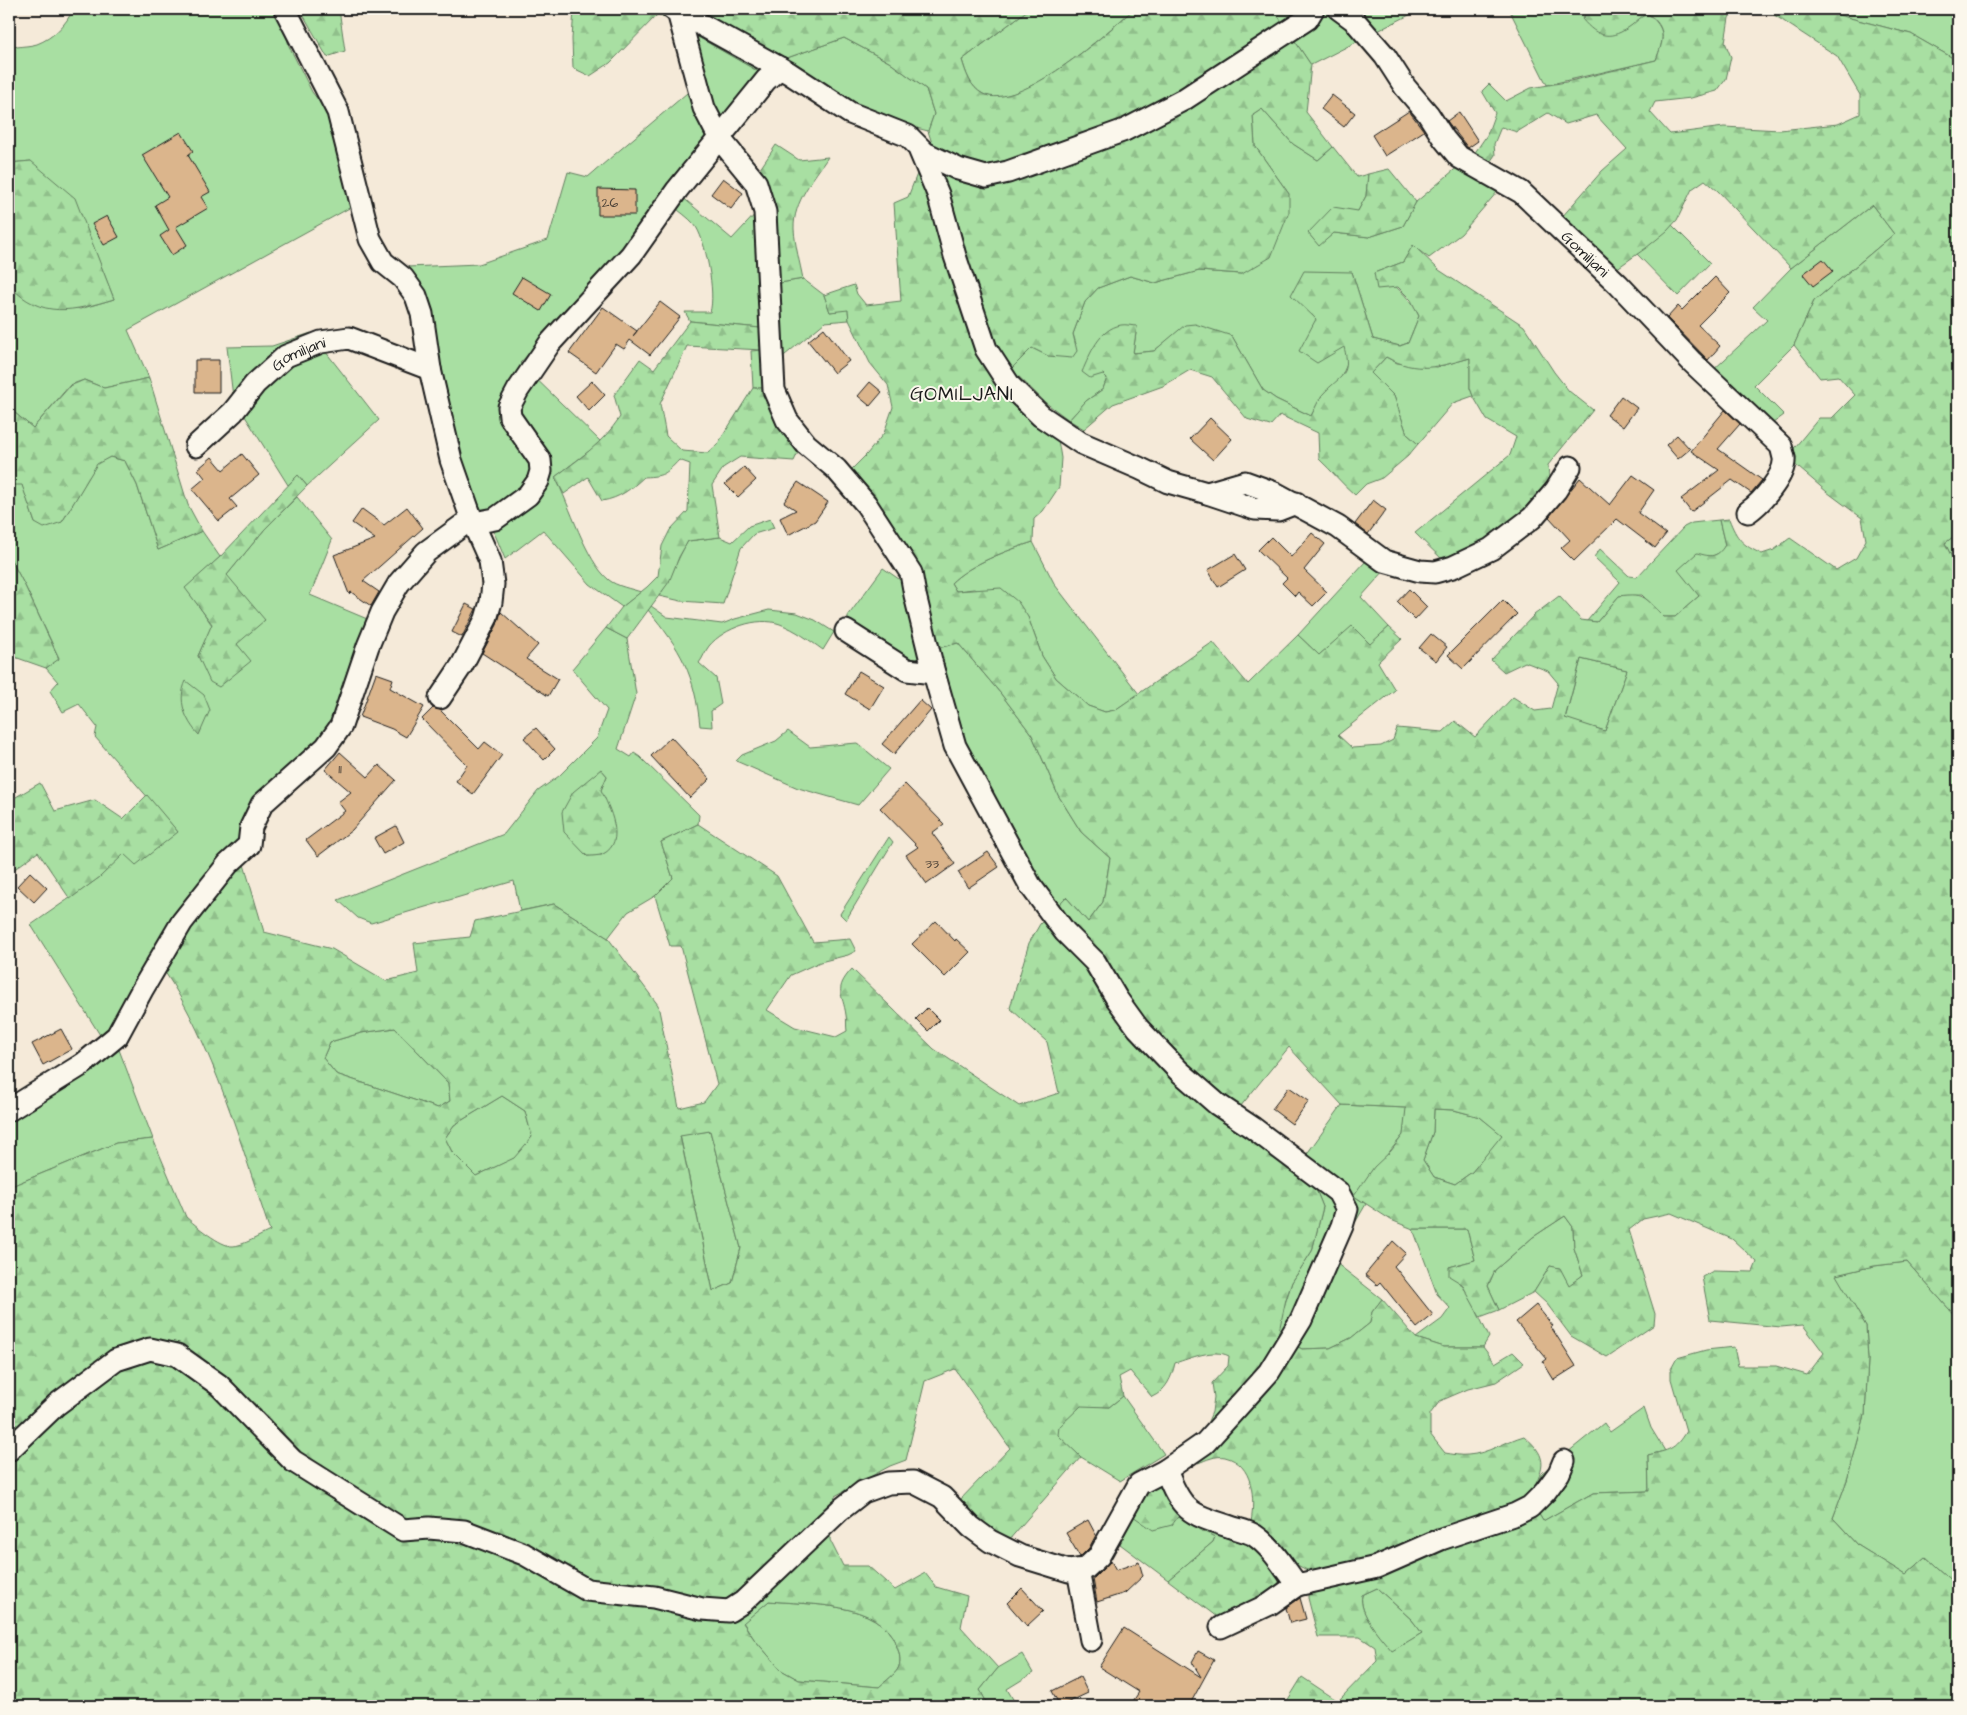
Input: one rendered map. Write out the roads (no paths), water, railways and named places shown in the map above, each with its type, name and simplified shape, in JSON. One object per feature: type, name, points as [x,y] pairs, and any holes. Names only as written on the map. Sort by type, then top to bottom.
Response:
[{"type":"street","points":[[286,9],[338,112],[370,239],[383,262],[403,278],[416,296],[422,314],[430,369],[450,460],[473,523],[490,561],[493,584],[491,602],[486,619],[462,665],[440,698]]},
{"type":"street","points":[[919,149],[958,169],[986,177],[1008,172],[1125,130],[1183,100],[1307,19],[1313,9]]},
{"type":"street","name":"Gomiljani","points":[[1339,9],[1354,20],[1385,56],[1405,87],[1428,114],[1444,140],[1460,157],[1521,192],[1528,198],[1618,284],[1692,362],[1780,446],[1784,458],[1782,467],[1760,504],[1748,512]]},
{"type":"street","points":[[675,10],[780,68],[850,113],[908,136],[919,149],[938,194],[955,256],[986,349],[1010,386],[1041,416],[1081,443],[1168,482],[1207,493],[1245,482],[1296,503],[1338,528],[1384,560],[1420,571],[1435,572],[1453,567],[1491,549],[1532,518],[1556,490],[1570,467]]},
{"type":"street","points":[[9,1450],[56,1405],[116,1360],[150,1349],[178,1355],[219,1385],[293,1461],[403,1530],[428,1528],[464,1531],[524,1554],[586,1590],[654,1598],[702,1610],[729,1611],[743,1602],[840,1510],[863,1492],[888,1483],[912,1482],[942,1497],[970,1527],[990,1541],[1020,1556],[1070,1571],[1085,1569],[1099,1556],[1139,1484],[1166,1470],[1205,1443],[1269,1372],[1301,1320],[1342,1226],[1347,1209],[1338,1192],[1253,1128],[1217,1104],[1178,1071],[1128,1013],[1117,999],[1095,962],[1065,932],[1030,885],[955,746],[934,673],[911,573],[866,504],[836,469],[806,444],[787,420],[774,390],[766,212],[756,183],[720,139],[704,108],[675,10]]},
{"type":"street","points":[[9,1110],[83,1064],[117,1036],[182,922],[228,864],[249,844],[251,827],[262,804],[326,746],[341,726],[378,621],[399,584],[426,552],[463,525],[495,519],[528,495],[538,481],[541,472],[540,460],[510,417],[509,407],[518,390],[550,343],[631,255],[677,190],[766,80],[780,68]]},
{"type":"street","name":"Gomiljani","points":[[196,446],[233,412],[255,384],[286,356],[321,342],[349,338],[430,369]]},
{"type":"street","points":[[846,631],[907,670],[934,673]]},
{"type":"street","points":[[1221,1627],[1270,1604],[1297,1585],[1377,1567],[1440,1539],[1516,1514],[1530,1507],[1545,1492],[1554,1481],[1564,1461]]},
{"type":"street","points":[[1166,1470],[1175,1494],[1187,1509],[1199,1517],[1253,1534],[1273,1553],[1297,1585]]},
{"type":"street","points":[[1078,1570],[1091,1640]]},
{"type":"district","name":"GOMILJANI","points":[[962,393]]}]
